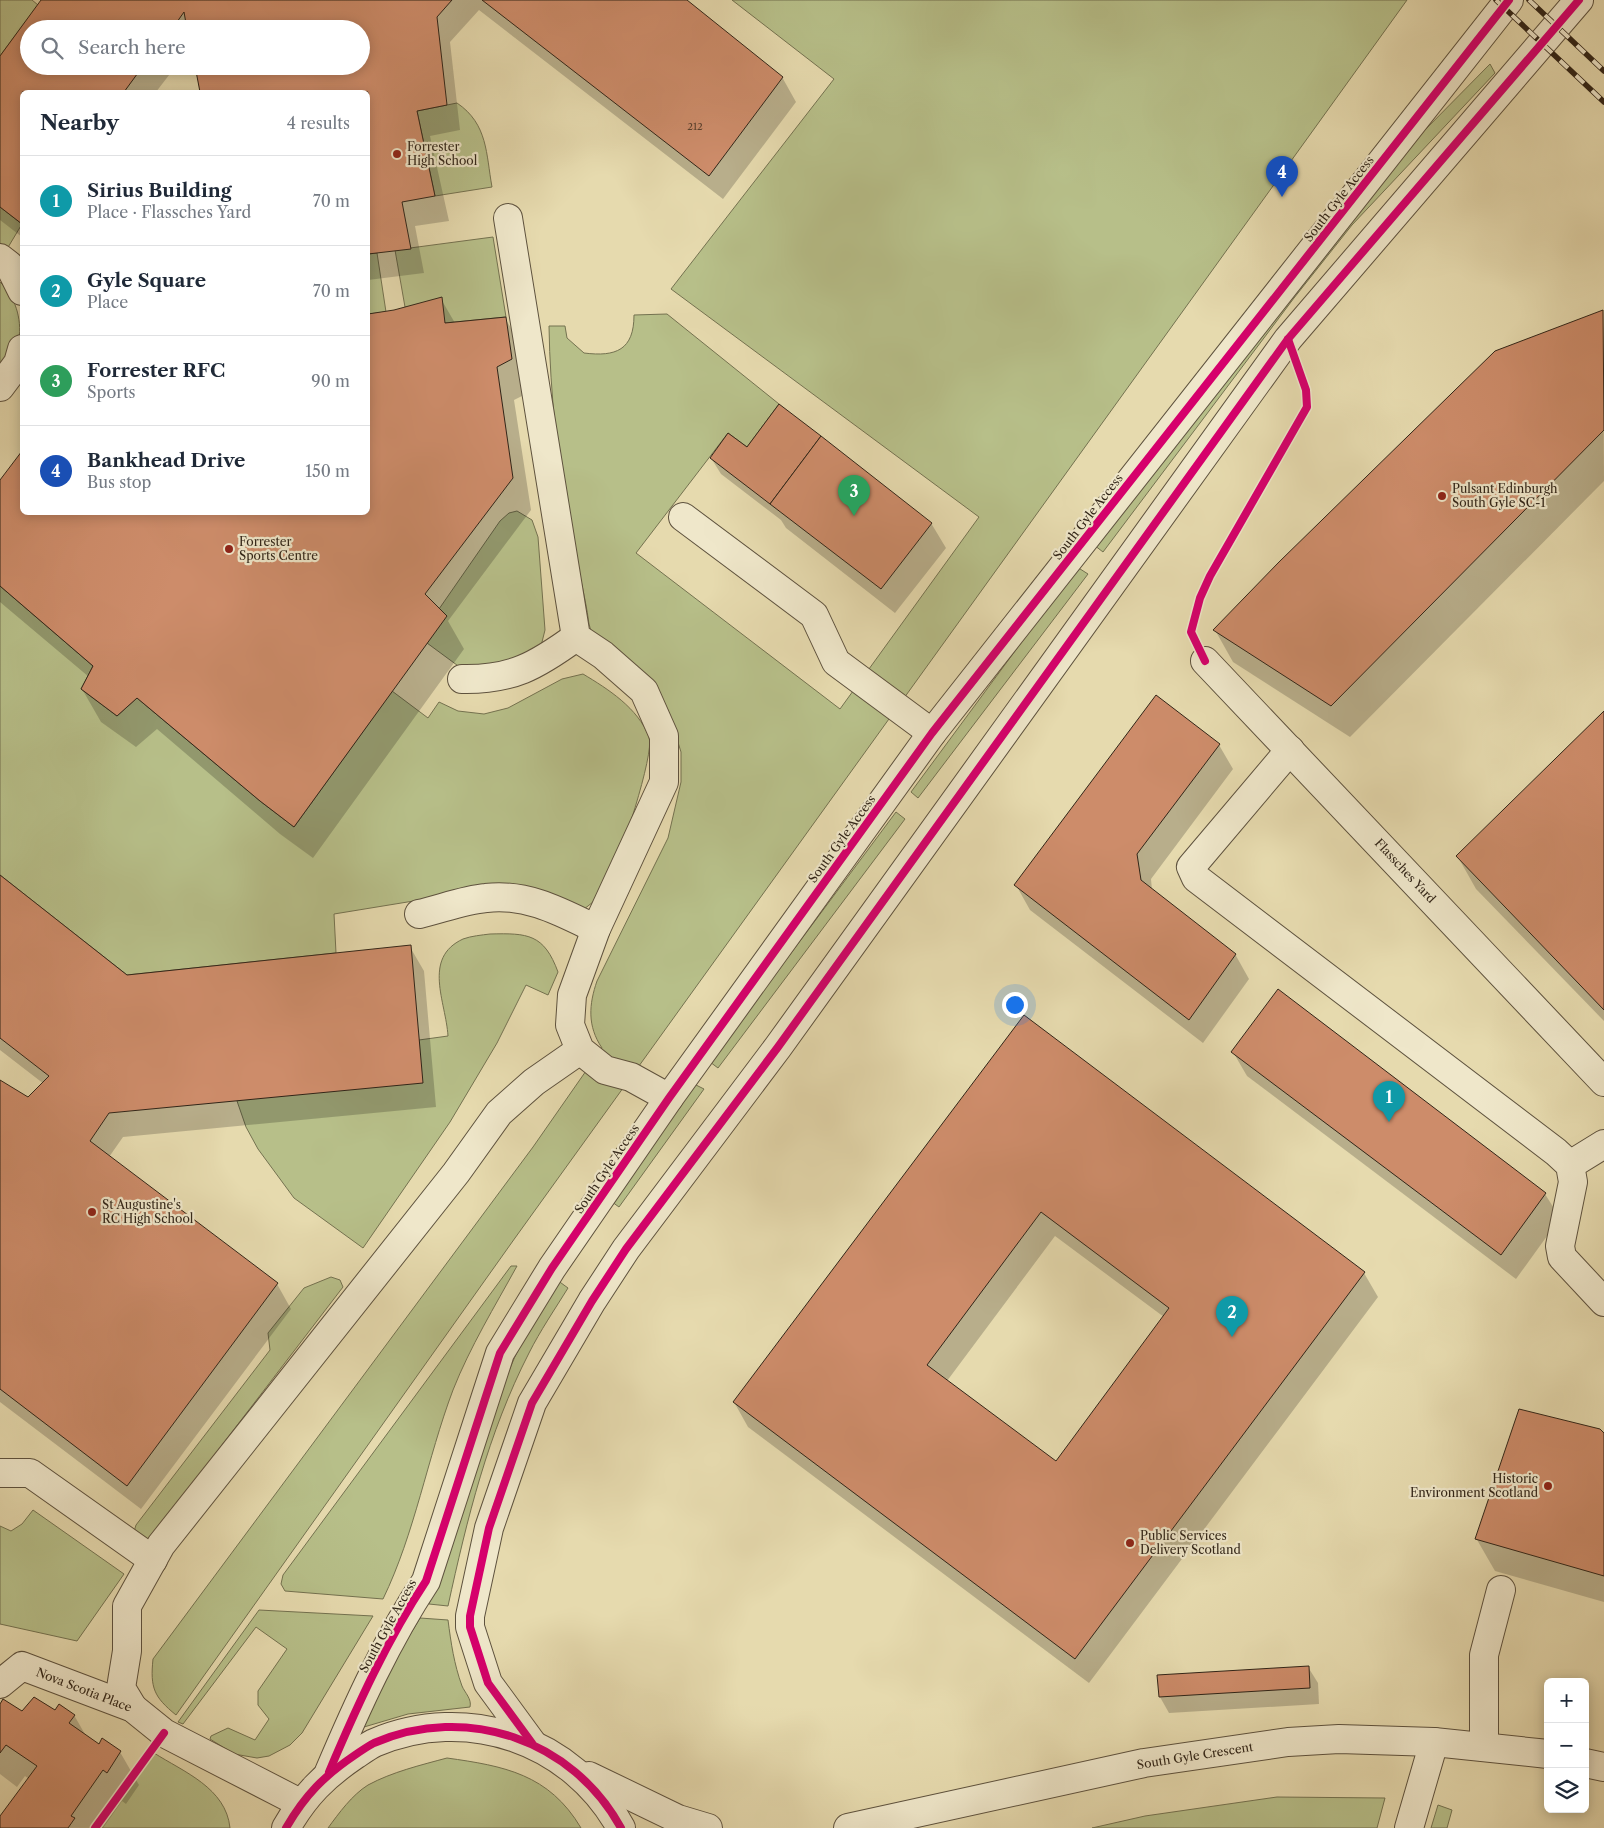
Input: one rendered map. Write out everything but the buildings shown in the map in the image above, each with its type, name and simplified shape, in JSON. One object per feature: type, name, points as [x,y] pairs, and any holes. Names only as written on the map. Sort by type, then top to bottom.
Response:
[{"type":"street","name":"South Gyle Access","points":[[329,1772],[357,1707],[408,1608],[426,1581],[500,1353],[552,1268],[669,1098],[932,733],[1510,0]]},
{"type":"street","points":[[532,1743],[488,1683],[470,1627],[470,1616],[489,1528],[532,1403],[592,1301],[626,1249],[778,1047],[1288,339],[1579,0]]},
{"type":"street","points":[[508,218],[576,637],[603,655],[644,691],[664,736],[664,782],[596,929],[572,995],[570,1025],[580,1050],[605,1070],[632,1077],[669,1098]]},
{"type":"street","points":[[0,258],[9,265],[20,287]]},
{"type":"street","points":[[0,387],[18,363],[20,356]]},
{"type":"street","points":[[683,517],[814,615],[836,662],[932,733]]},
{"type":"street","points":[[462,679],[490,680],[519,670],[543,661],[576,637]]},
{"type":"street","name":"Flassches Yard","points":[[1205,661],[1604,1082]]},
{"type":"street","points":[[1290,750],[1191,867],[1196,878],[1556,1152],[1570,1165],[1573,1182],[1560,1246],[1562,1257],[1604,1302]]},
{"type":"street","points":[[419,914],[487,898],[519,898],[549,906],[596,929]]},
{"type":"street","points":[[133,1708],[121,1688],[128,1651],[127,1606],[161,1545],[456,1173],[499,1114],[534,1082],[580,1050]]},
{"type":"street","points":[[1570,1165],[1604,1144]]},
{"type":"street","points":[[0,1473],[30,1473],[153,1560]]},
{"type":"street","points":[[1484,1747],[1484,1655],[1501,1590]]},
{"type":"street","name":"Nova Scotia Place","points":[[0,1684],[22,1666],[133,1708],[164,1733],[300,1803]]},
{"type":"street","points":[[286,1828],[300,1803],[329,1772],[374,1743],[426,1727],[480,1728],[532,1743],[574,1769],[678,1819],[708,1828]]},
{"type":"street","name":"South Gyle Crescent","points":[[848,1828],[982,1797],[1154,1762],[1288,1742],[1339,1740],[1434,1742],[1544,1754]]},
{"type":"street","points":[[1409,1828],[1434,1742]]},
{"type":"street","points":[[1589,1764],[1604,1767]]},
{"type":"street","points":[[574,1769],[608,1805],[621,1828]]},
{"type":"green space","points":[[0,0],[32,0],[38,5],[27,20],[20,20],[20,29],[0,56]]},
{"type":"green space","points":[[732,0],[1407,0],[515,1238],[176,1715],[163,1703],[155,1691],[152,1677],[153,1659],[533,1147],[602,1048],[597,1040],[592,1023],[591,1007],[594,990],[668,838],[681,782],[681,752],[668,710],[656,693],[591,631],[570,531],[562,480],[555,428],[549,326],[565,326],[567,338],[584,353],[605,354],[621,349],[627,343],[631,336],[634,315],[667,314],[779,404],[747,447],[728,433],[636,553],[840,709],[979,517],[671,289],[834,79]]},
{"type":"green space","points":[[1490,64],[1495,73],[1352,225],[1294,298],[1103,552],[1094,545],[1419,136]]},
{"type":"green space","points":[[457,103],[475,120],[480,130],[484,140],[492,187],[435,196],[417,111]]},
{"type":"green space","points":[[0,207],[20,222],[20,227],[7,249],[0,243]]},
{"type":"green space","points":[[493,237],[506,317],[445,323],[405,307],[395,250]]},
{"type":"green space","points":[[377,253],[386,312],[370,314],[370,254]]},
{"type":"green space","points":[[0,282],[10,294],[16,308],[20,331],[16,348],[0,373]]},
{"type":"green space","points":[[517,511],[532,520],[538,537],[545,630],[541,646],[532,656],[465,671],[427,643],[439,609],[500,521],[509,513]]},
{"type":"green space","points":[[1077,567],[1088,574],[918,798],[911,792]]},
{"type":"green space","points":[[0,586],[93,666],[81,689],[117,716],[137,698],[294,827],[392,691],[428,718],[439,702],[458,711],[484,714],[508,708],[562,679],[583,674],[612,693],[630,708],[638,717],[649,737],[647,764],[642,784],[621,852],[610,880],[599,896],[584,909],[493,888],[334,914],[336,953],[127,975],[0,875]]},
{"type":"green space","points":[[896,812],[905,819],[718,1068],[710,1062]]},
{"type":"green space","points":[[490,934],[515,934],[533,938],[547,950],[558,972],[548,995],[526,985],[497,1043],[450,1122],[363,1248],[294,1198],[258,1149],[246,1127],[237,1101],[419,1040],[448,1036],[439,982],[443,957],[451,947],[463,939]]},
{"type":"green space","points":[[694,1084],[704,1089],[619,1207],[608,1199]]},
{"type":"green space","points":[[511,1266],[517,1266],[475,1342],[453,1390],[404,1548],[383,1599],[285,1591],[281,1584],[283,1575]]},
{"type":"green space","points":[[331,1277],[340,1280],[343,1287],[147,1543],[133,1535],[136,1525],[270,1350],[268,1333],[304,1288]]},
{"type":"green space","points":[[557,1280],[568,1288],[533,1345],[515,1383],[490,1445],[471,1509],[448,1606],[429,1604],[498,1397],[534,1318]]},
{"type":"green space","points":[[33,1510],[124,1574],[77,1641],[0,1624],[0,1526],[11,1531],[22,1524]]},
{"type":"green space","points":[[259,1610],[373,1616],[302,1733],[290,1745],[269,1756],[257,1758],[234,1754],[210,1739],[211,1736],[228,1728],[255,1740],[269,1719],[258,1705],[258,1691],[287,1649],[256,1627],[183,1724],[178,1722]]},
{"type":"green space","points":[[420,1618],[448,1620],[457,1670],[469,1699],[470,1707],[408,1714],[364,1727],[359,1720]]},
{"type":"green space","points":[[154,1753],[202,1783],[212,1792],[221,1802],[227,1814],[230,1828],[99,1828]]},
{"type":"green space","points":[[447,1758],[506,1769],[540,1784],[555,1795],[581,1828],[328,1828],[351,1799],[368,1785],[417,1766]]},
{"type":"green space","points":[[1277,1797],[1385,1798],[1377,1828],[1092,1828],[1145,1816]]},
{"type":"green space","points":[[1438,1805],[1452,1810],[1447,1828],[1431,1828]]},
{"type":"railway","points":[[1496,0],[1604,102]]},
{"type":"railway","points":[[1529,0],[1604,71]]},
{"type":"cycle path","points":[[329,1772],[373,1674],[398,1626],[426,1581],[500,1353],[552,1268],[669,1098],[932,733],[1509,0]]},
{"type":"cycle path","points":[[532,1743],[488,1683],[470,1627],[470,1616],[489,1528],[532,1403],[592,1301],[626,1249],[778,1047],[1288,339],[1579,0]]},
{"type":"cycle path","points":[[1205,661],[1191,632],[1200,598],[1210,576],[1307,407],[1306,390],[1288,339]]},
{"type":"cycle path","points":[[286,1828],[300,1806],[316,1787],[344,1763],[367,1747],[409,1732],[445,1727],[480,1729],[514,1738],[546,1752],[575,1772],[600,1797],[621,1828]]},
{"type":"cycle path","points":[[95,1828],[164,1733]]},
{"type":"place","name":"Forrester High School","points":[[397,154]]},
{"type":"place","name":"Bankhead Drive","points":[[1282,197]]},
{"type":"place","name":"Pulsant Edinburgh South Gyle SC-1","points":[[1442,496]]},
{"type":"place","name":"Forrester RFC","points":[[854,516]]},
{"type":"place","name":"Forrester Sports Centre","points":[[229,549]]},
{"type":"place","name":"Sirius Building","points":[[1389,1122]]},
{"type":"place","name":"St Augustine's RC High School","points":[[92,1212]]},
{"type":"place","name":"Gyle Square","points":[[1232,1337]]},
{"type":"place","name":"Historic Environment Scotland","points":[[1548,1486]]},
{"type":"place","name":"Public Services Delivery Scotland","points":[[1130,1543]]}]
